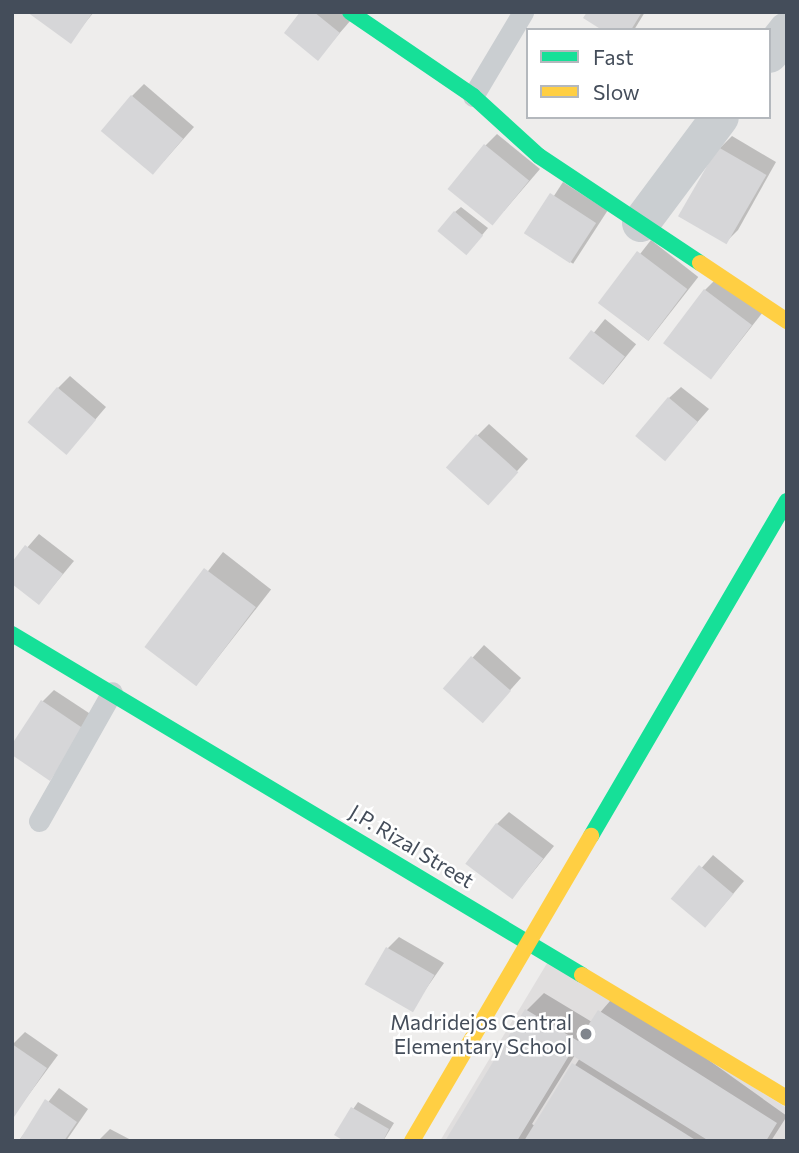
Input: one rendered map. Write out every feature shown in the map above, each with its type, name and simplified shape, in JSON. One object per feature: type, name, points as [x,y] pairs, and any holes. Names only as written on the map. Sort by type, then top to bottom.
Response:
[{"type":"street","points":[[350,12],[473,96],[539,156],[787,321]]},
{"type":"street","points":[[771,12],[787,23]]},
{"type":"street","points":[[771,51],[787,31]]},
{"type":"street","points":[[641,223],[719,119]]},
{"type":"street","points":[[412,1141],[787,501]]},
{"type":"street","name":"J.P. Rizal Street","points":[[12,634],[112,691],[787,1098]]},
{"type":"lane","points":[[473,96],[523,12]]},
{"type":"lane","points":[[39,821],[112,691]]},
{"type":"shaded area","name":"Madridejos Central Elementary School","points":[[549,960],[787,1108],[787,1141],[440,1141]]},
{"type":"building","points":[[27,12],[93,12],[71,44]]},
{"type":"building","points":[[300,12],[314,12],[340,33],[318,61],[284,33]]},
{"type":"building","points":[[587,12],[642,12],[632,28],[599,28],[583,18]]},
{"type":"building","points":[[131,95],[183,139],[153,175],[101,131]]},
{"type":"building","points":[[484,144],[529,181],[493,226],[447,189]]},
{"type":"building","points":[[718,147],[766,175],[726,244],[678,216]]},
{"type":"building","points":[[550,193],[596,223],[570,263],[524,233]]},
{"type":"building","points":[[454,211],[483,235],[466,255],[437,231]]},
{"type":"building","points":[[637,251],[687,289],[648,341],[598,303]]},
{"type":"building","points":[[704,289],[752,325],[711,379],[663,343]]},
{"type":"building","points":[[591,330],[625,356],[603,385],[569,358]]},
{"type":"building","points":[[57,387],[96,420],[67,455],[27,422]]},
{"type":"building","points":[[668,397],[698,422],[665,461],[635,436]]},
{"type":"building","points":[[476,434],[518,472],[488,506],[446,467]]},
{"type":"building","points":[[25,545],[63,574],[39,605],[12,584],[12,562]]},
{"type":"building","points":[[204,568],[256,607],[196,686],[144,647]]},
{"type":"building","points":[[471,656],[511,691],[483,723],[443,688]]},
{"type":"building","points":[[41,700],[84,729],[50,781],[12,755],[12,744]]},
{"type":"building","points":[[496,823],[543,859],[512,899],[465,864]]},
{"type":"building","points":[[699,865],[733,894],[705,928],[671,899]]},
{"type":"building","points":[[386,947],[434,975],[413,1012],[364,984]]},
{"type":"building","points":[[525,1009],[578,1041],[598,1010],[777,1123],[766,1141],[709,1141],[570,1054],[517,1141],[445,1141]]},
{"type":"building","points":[[12,1044],[47,1068],[12,1120]]},
{"type":"building","points":[[572,1063],[697,1141],[524,1141]]},
{"type":"building","points":[[45,1099],[77,1122],[64,1141],[19,1141]]},
{"type":"building","points":[[351,1107],[389,1129],[383,1141],[344,1141],[334,1135]]},
{"type":"traffic: fast","points":[[350,12],[473,96],[539,156],[700,263]]},
{"type":"traffic: fast","points":[[591,836],[787,501]]},
{"type":"traffic: fast","points":[[12,634],[582,975]]},
{"type":"traffic: slow","points":[[700,263],[787,321]]},
{"type":"traffic: slow","points":[[412,1141],[591,836]]},
{"type":"traffic: slow","points":[[582,975],[787,1098]]},
{"type":"place","name":"Madridejos Central Elementary School","points":[[586,1034]]}]
